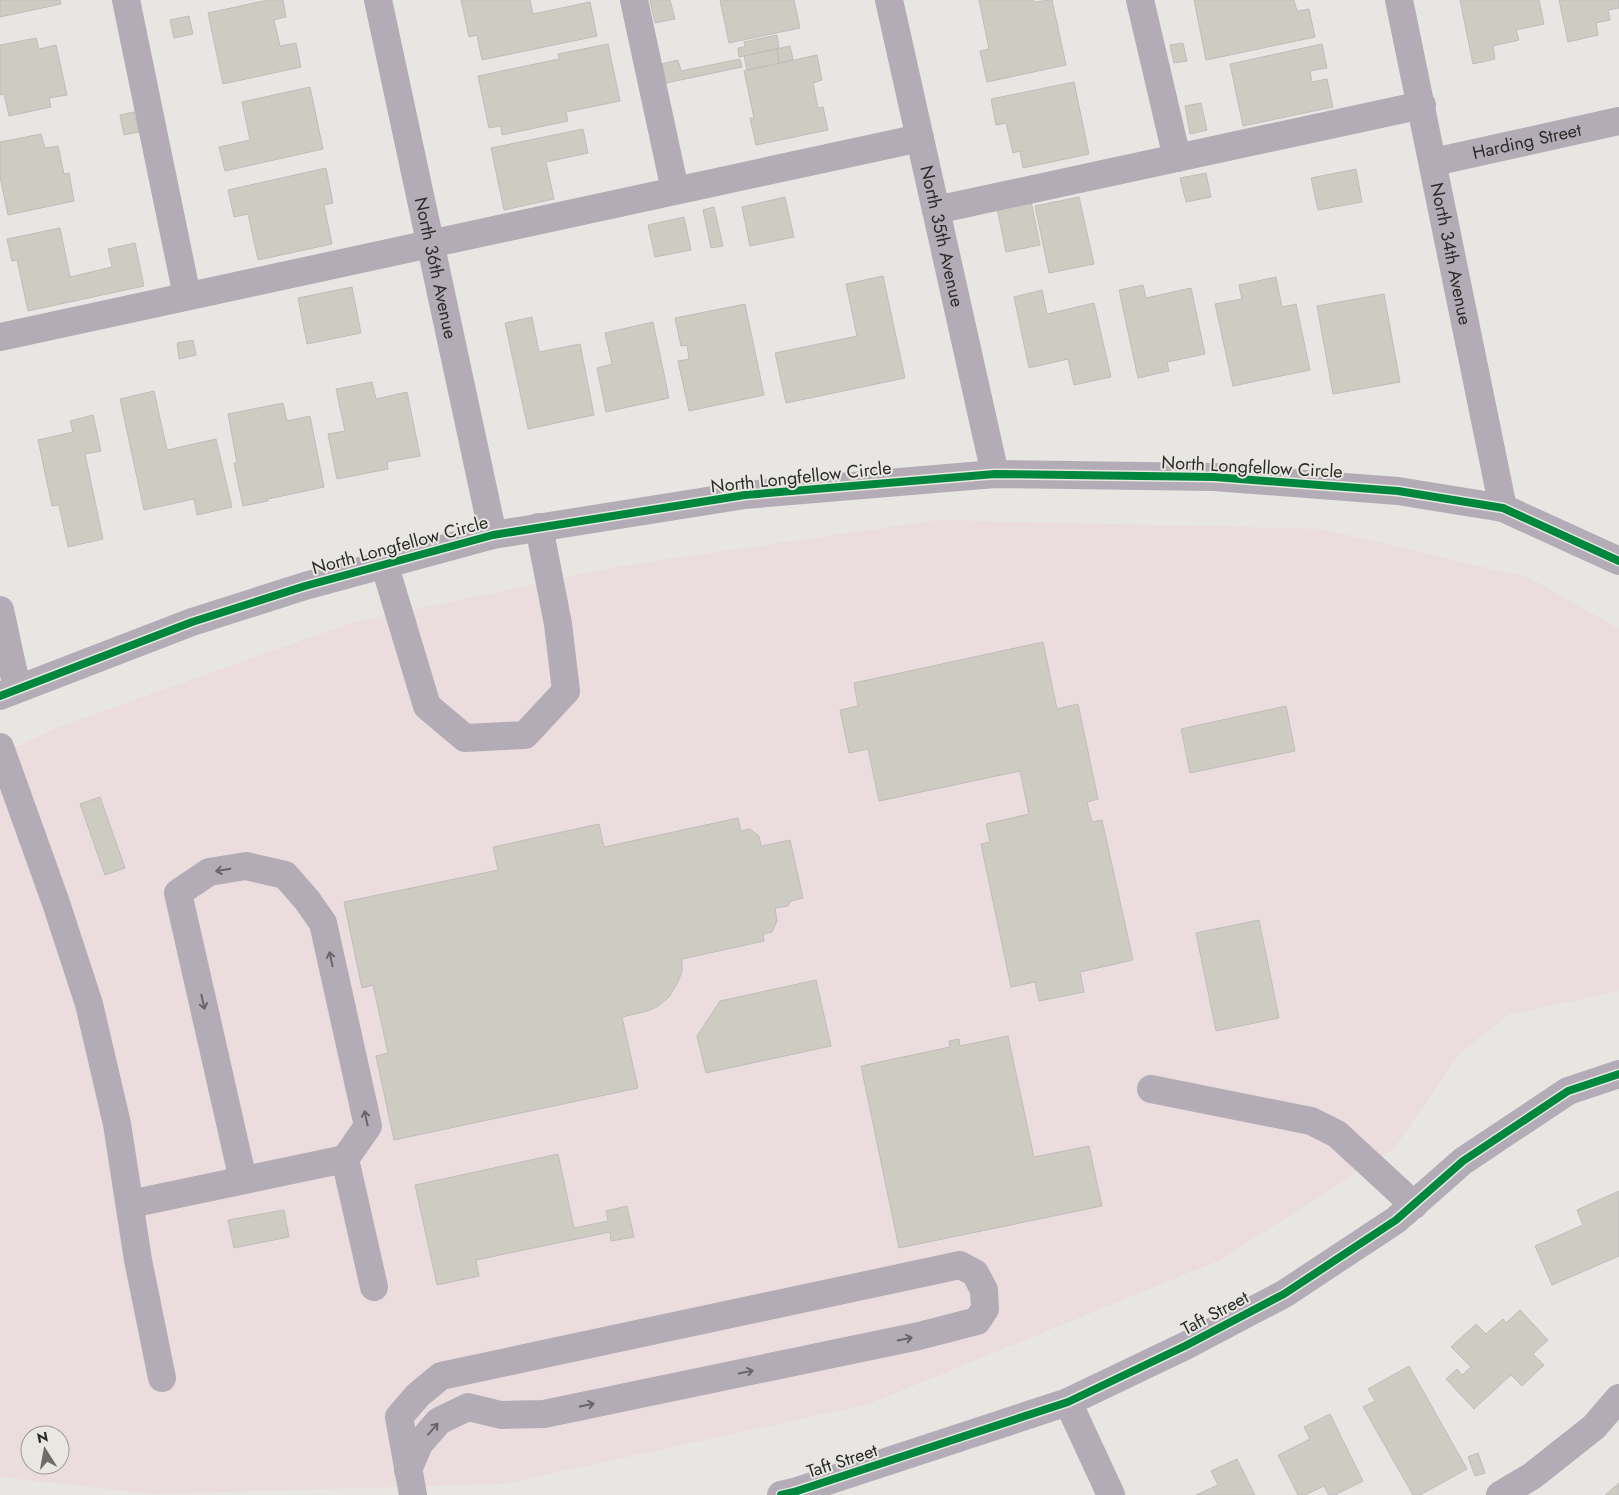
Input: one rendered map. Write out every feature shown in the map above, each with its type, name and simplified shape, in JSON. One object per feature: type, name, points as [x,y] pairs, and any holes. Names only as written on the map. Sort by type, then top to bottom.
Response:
[{"type":"street","points":[[126,0],[187,296]]},
{"type":"street","name":"North 36th Avenue","points":[[378,0],[493,534]]},
{"type":"street","points":[[634,0],[675,190]]},
{"type":"street","name":"North 35th Avenue","points":[[889,0],[995,474]]},
{"type":"street","points":[[1140,0],[1176,158]]},
{"type":"street","name":"North 34th Avenue","points":[[1399,0],[1434,162],[1503,508]]},
{"type":"street","points":[[936,210],[1422,105]]},
{"type":"street","name":"Harding Street","points":[[1434,162],[1619,121]]},
{"type":"street","points":[[0,337],[920,138]]},
{"type":"street","name":"North Longfellow Circle","points":[[8,692],[192,622],[305,586],[493,534],[746,495],[995,474],[1224,478],[1398,491],[1503,508],[1619,561]]},
{"type":"street","points":[[384,563],[427,706],[465,738],[525,735],[566,691],[558,624],[539,527]]},
{"type":"street","points":[[0,610],[8,692]]},
{"type":"street","points":[[0,747],[56,903],[89,1004],[117,1124],[138,1260],[162,1378]]},
{"type":"street","points":[[130,1204],[345,1159],[368,1126],[324,923],[286,875],[246,866],[209,872],[178,893],[243,1180]]},
{"type":"street","name":"Taft Street","points":[[781,1495],[811,1487],[1068,1402],[1185,1346],[1284,1294],[1396,1220],[1463,1161],[1568,1091],[1619,1074]]},
{"type":"street","points":[[1152,1089],[1311,1121],[1337,1134],[1414,1204]]},
{"type":"street","points":[[345,1159],[374,1287]]},
{"type":"street","points":[[960,1265],[975,1273],[984,1290],[985,1309],[978,1321],[920,1336],[544,1414],[501,1415],[468,1407],[439,1421],[419,1444],[410,1483],[399,1417],[418,1395],[441,1376],[960,1265]]},
{"type":"street","points":[[1500,1495],[1532,1476],[1594,1426],[1619,1398]]},
{"type":"street","points":[[1068,1402],[1111,1495]]},
{"type":"shaded area","points":[[938,520],[1322,529],[1530,578],[1619,629],[1619,991],[1508,1015],[1459,1054],[1394,1149],[1220,1260],[869,1404],[504,1484],[153,1494],[0,1477],[0,755],[58,727],[351,623],[620,566]]},
{"type":"building","points":[[0,0],[60,0],[61,4],[0,17]]},
{"type":"building","points":[[268,0],[283,0],[286,17],[274,20],[280,46],[296,43],[301,67],[223,84],[208,13]]},
{"type":"building","points":[[461,0],[530,0],[533,14],[590,2],[597,36],[482,60],[477,35],[469,37]]},
{"type":"building","points":[[650,0],[670,0],[675,19],[655,23]]},
{"type":"building","points":[[720,0],[794,0],[800,28],[729,43]]},
{"type":"building","points":[[979,0],[1033,0],[1033,2],[1052,0],[1066,65],[987,82],[980,51],[989,49]]},
{"type":"building","points":[[1194,0],[1294,0],[1297,11],[1309,9],[1315,37],[1206,60]]},
{"type":"building","points":[[1460,0],[1539,0],[1544,24],[1516,30],[1519,40],[1493,46],[1495,59],[1473,64]]},
{"type":"building","points":[[1559,0],[1619,0],[1619,8],[1608,10],[1610,20],[1596,23],[1598,35],[1568,42]]},
{"type":"building","points":[[189,16],[193,34],[174,38],[170,20]]},
{"type":"building","points":[[777,35],[779,48],[739,57],[738,48],[745,47],[744,42]]},
{"type":"building","points":[[36,38],[39,49],[56,45],[67,95],[49,98],[51,107],[9,116],[4,94],[0,95],[0,45]]},
{"type":"building","points":[[1183,43],[1187,61],[1174,63],[1170,45]]},
{"type":"building","points":[[608,44],[620,101],[566,112],[568,121],[502,135],[501,126],[489,128],[478,76],[559,59],[558,54]]},
{"type":"building","points":[[1322,44],[1327,68],[1310,71],[1312,82],[1327,79],[1333,107],[1243,126],[1230,64]]},
{"type":"building","points":[[790,46],[793,60],[779,63],[777,49]]},
{"type":"building","points":[[777,49],[779,63],[747,70],[744,56]]},
{"type":"building","points":[[817,55],[822,80],[813,83],[818,108],[823,107],[828,130],[756,145],[750,118],[754,118],[744,71]]},
{"type":"building","points":[[740,59],[742,67],[666,83],[662,64],[678,60],[681,71]]},
{"type":"building","points":[[1074,82],[1089,154],[1023,168],[1020,151],[1013,153],[1006,123],[996,125],[991,99]]},
{"type":"building","points":[[310,87],[323,149],[225,171],[219,147],[250,140],[242,102]]},
{"type":"building","points":[[1201,103],[1207,130],[1190,134],[1185,106]]},
{"type":"building","points":[[134,112],[139,132],[124,135],[120,115]]},
{"type":"building","points":[[583,129],[588,153],[546,162],[554,199],[504,210],[491,148]]},
{"type":"building","points":[[41,134],[45,148],[58,146],[64,174],[69,173],[74,201],[8,215],[0,177],[0,142]]},
{"type":"building","points":[[326,168],[333,203],[324,205],[332,244],[258,260],[248,214],[234,217],[228,190]]},
{"type":"building","points":[[1356,169],[1362,202],[1318,210],[1311,178]]},
{"type":"building","points":[[1206,173],[1211,197],[1186,202],[1180,178]]},
{"type":"building","points":[[785,197],[794,237],[750,246],[742,207]]},
{"type":"building","points":[[1079,197],[1094,264],[1049,273],[1035,206]]},
{"type":"building","points":[[1031,201],[1040,245],[1006,252],[997,208]]},
{"type":"building","points":[[714,207],[723,246],[711,248],[703,210]]},
{"type":"building","points":[[684,217],[691,250],[655,257],[648,225]]},
{"type":"building","points":[[60,228],[70,277],[112,267],[108,249],[135,243],[144,286],[28,311],[17,260],[12,261],[7,239]]},
{"type":"building","points":[[883,276],[905,378],[786,403],[775,353],[857,336],[846,284]]},
{"type":"building","points":[[1276,277],[1282,307],[1296,304],[1310,370],[1233,386],[1215,304],[1242,299],[1239,285]]},
{"type":"building","points":[[1143,285],[1146,298],[1191,288],[1205,354],[1167,362],[1169,371],[1138,378],[1119,290]]},
{"type":"building","points":[[352,287],[361,333],[307,344],[298,298]]},
{"type":"building","points":[[1042,290],[1047,314],[1094,303],[1111,377],[1074,385],[1068,359],[1029,368],[1014,297]]},
{"type":"building","points":[[1384,294],[1400,382],[1333,394],[1317,306]]},
{"type":"building","points":[[745,304],[764,395],[689,411],[678,361],[689,359],[687,345],[681,346],[675,318]]},
{"type":"building","points":[[532,317],[539,352],[580,344],[594,415],[528,429],[505,323]]},
{"type":"building","points":[[653,322],[669,398],[606,412],[597,368],[612,364],[605,333]]},
{"type":"building","points":[[193,340],[196,355],[179,359],[177,343]]},
{"type":"building","points":[[372,382],[376,399],[407,392],[420,456],[387,462],[388,469],[337,479],[328,434],[345,431],[336,389]]},
{"type":"building","points":[[154,391],[167,450],[216,439],[232,507],[197,515],[194,499],[144,510],[120,399]]},
{"type":"building","points":[[283,403],[287,421],[310,416],[324,487],[243,506],[234,463],[237,463],[228,414]]},
{"type":"building","points":[[93,415],[101,451],[85,454],[103,539],[68,547],[59,505],[52,506],[38,440],[73,432],[70,421]]},
{"type":"building","points":[[1043,642],[1057,709],[1078,704],[1098,799],[1087,802],[1092,822],[1102,820],[1133,960],[1080,972],[1084,992],[1039,1001],[1035,982],[1011,987],[981,844],[990,842],[986,824],[1029,814],[1020,771],[879,801],[868,749],[849,753],[840,710],[858,706],[854,683]]},
{"type":"building","points":[[1286,706],[1295,751],[1190,773],[1181,729]]},
{"type":"building","points":[[100,797],[125,868],[105,875],[80,804]]},
{"type":"building","points":[[738,818],[741,831],[750,829],[759,836],[761,846],[790,840],[803,898],[791,901],[788,906],[775,908],[777,921],[772,932],[763,934],[764,941],[682,959],[682,972],[669,997],[657,1007],[622,1017],[638,1088],[394,1140],[376,1056],[388,1053],[373,985],[362,988],[344,902],[498,870],[493,847],[599,824],[604,847]]},
{"type":"building","points":[[1259,920],[1279,1018],[1216,1031],[1196,933]]},
{"type":"building","points":[[816,980],[831,1046],[706,1073],[697,1036],[720,1001]]},
{"type":"building","points":[[1008,1036],[1034,1157],[1089,1146],[1102,1206],[899,1248],[861,1066],[950,1047],[949,1041],[959,1039],[960,1046]]},
{"type":"building","points":[[558,1154],[574,1228],[608,1221],[606,1211],[627,1206],[634,1237],[611,1241],[610,1232],[476,1260],[479,1276],[437,1285],[415,1185]]},
{"type":"building","points":[[1619,1191],[1619,1256],[1552,1285],[1535,1246],[1583,1225],[1577,1210]]},
{"type":"building","points":[[284,1210],[289,1237],[234,1248],[228,1220]]},
{"type":"building","points":[[1520,1310],[1548,1340],[1533,1354],[1544,1365],[1522,1386],[1511,1375],[1474,1409],[1446,1379],[1457,1369],[1462,1375],[1471,1367],[1451,1347],[1476,1324],[1486,1334],[1503,1319],[1506,1323]]},
{"type":"building","points":[[1409,1366],[1467,1469],[1420,1495],[1413,1495],[1363,1407],[1375,1401],[1368,1389]]},
{"type":"building","points":[[1330,1414],[1363,1481],[1335,1495],[1329,1495],[1324,1486],[1305,1495],[1298,1495],[1278,1455],[1310,1439],[1304,1427]]},
{"type":"building","points":[[1478,1453],[1485,1473],[1475,1476],[1468,1457]]},
{"type":"building","points":[[1237,1459],[1255,1495],[1196,1495],[1218,1485],[1211,1471]]},
{"type":"building","points":[[1619,1483],[1619,1495],[1605,1495]]},
{"type":"cycle path","points":[[0,696],[192,622],[305,586],[493,535],[745,495],[995,474],[1214,477],[1398,491],[1503,508],[1619,561]]},
{"type":"cycle path","points":[[781,1495],[1068,1402],[1185,1346],[1284,1294],[1396,1220],[1463,1161],[1568,1091],[1619,1074]]}]
